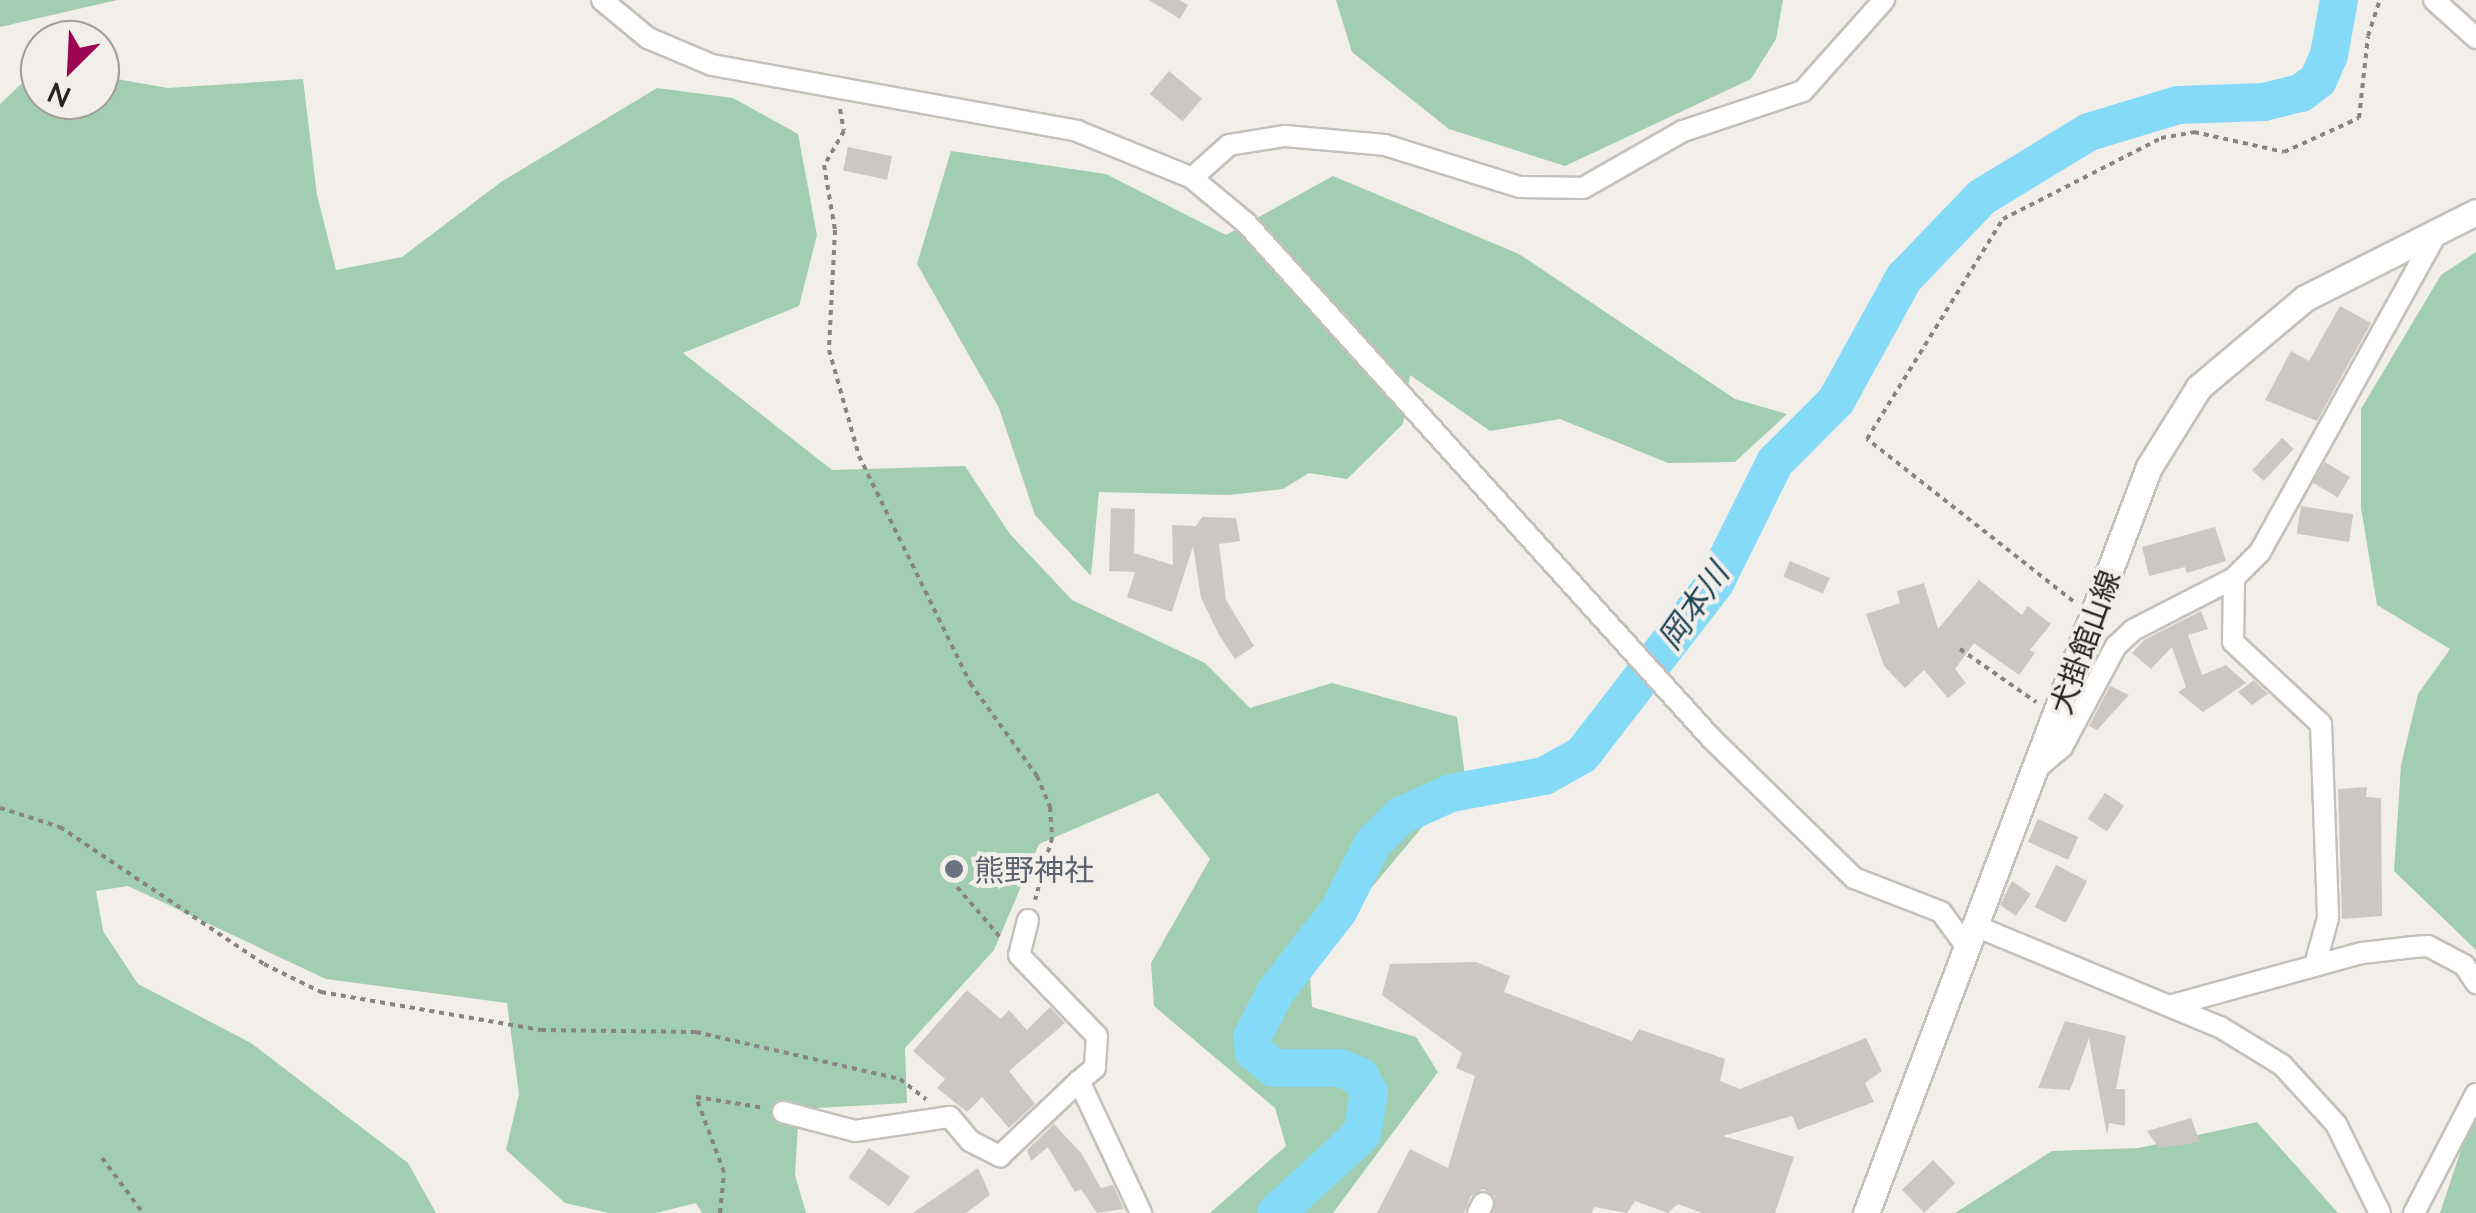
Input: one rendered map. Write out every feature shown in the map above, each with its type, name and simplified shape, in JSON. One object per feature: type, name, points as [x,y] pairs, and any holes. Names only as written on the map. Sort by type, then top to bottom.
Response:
[{"type":"main road","name":"犬掛館山線","points":[[1866,1213],[2149,467],[2199,387],[2305,298],[2476,212]]},
{"type":"street","points":[[602,0],[648,38],[712,64],[1077,131],[1192,178],[1246,223],[1612,622],[1711,738],[1854,878],[1942,912],[1973,939],[2173,1006],[2282,1065],[2336,1124],[2380,1213]]},
{"type":"street","points":[[1192,178],[1229,145],[1285,136],[1385,146],[1520,186],[1583,188],[1683,132],[1803,91],[1884,0]]},
{"type":"street","points":[[2434,0],[2476,38]]},
{"type":"street","points":[[2037,768],[2062,746],[2116,646],[2132,630],[2234,578],[2260,552],[2438,230]]},
{"type":"street","points":[[2234,578],[2232,642],[2321,724],[2328,918],[2315,965]]},
{"type":"street","points":[[1942,912],[1987,902]]},
{"type":"street","points":[[783,1112],[855,1131],[950,1117],[970,1141],[1000,1156],[1095,1068],[1097,1036],[1019,956],[1028,920]]},
{"type":"street","points":[[2173,1006],[2315,965],[2428,946],[2464,965],[2476,983]]},
{"type":"street","points":[[1079,1081],[1142,1213]]},
{"type":"street","points":[[2416,1206],[2476,1094]]},
{"type":"path","points":[[2092,617],[1866,438],[2003,219],[2161,138],[2194,132],[2284,152],[2359,118],[2368,36],[2380,0]]},
{"type":"path","points":[[836,89],[844,131],[824,165],[836,230],[829,350],[859,456],[970,683],[1037,776],[1050,807],[1052,838],[1028,920]]},
{"type":"path","points":[[1960,649],[2056,716]]},
{"type":"path","points":[[0,808],[60,826],[264,964],[321,992],[541,1030],[696,1032],[900,1078],[950,1117]]},
{"type":"path","points":[[958,887],[1003,941]]},
{"type":"path","points":[[720,1213],[724,1172],[696,1097],[783,1112]]},
{"type":"path","points":[[102,1158],[143,1213]]},
{"type":"green space","points":[[0,0],[117,0],[20,20],[0,27]]},
{"type":"green space","points":[[1336,0],[1783,0],[1776,39],[1751,79],[1565,166],[1449,129],[1352,52]]},
{"type":"green space","points":[[303,79],[317,195],[336,270],[402,257],[501,182],[657,88],[733,98],[798,134],[817,235],[799,306],[683,353],[832,470],[965,466],[1010,534],[1072,600],[1205,663],[1250,708],[1332,683],[1457,717],[1465,776],[1372,887],[1310,977],[1312,1007],[1416,1037],[1438,1072],[1333,1213],[1210,1213],[1286,1146],[1275,1108],[1154,1006],[1151,963],[1210,859],[1158,793],[1039,844],[994,950],[905,1048],[907,1103],[799,1109],[795,1175],[806,1213],[702,1213],[696,1203],[656,1213],[609,1213],[565,1203],[506,1150],[519,1094],[507,1003],[326,979],[128,886],[96,891],[103,931],[138,984],[251,1043],[408,1163],[436,1213],[0,1213],[0,104],[20,85],[20,120],[120,120],[120,80],[168,88]]},
{"type":"green space","points":[[951,151],[1106,174],[1226,235],[1333,176],[1519,254],[1735,399],[1787,414],[1735,462],[1668,463],[1560,419],[1490,431],[1410,375],[1403,424],[1347,479],[1309,473],[1283,489],[1229,495],[1099,492],[1091,576],[1035,515],[999,408],[917,264]]},
{"type":"green space","points":[[2476,252],[2476,950],[2394,871],[2401,765],[2418,694],[2450,649],[2377,605],[2361,507],[2361,409],[2441,275]]},
{"type":"green space","points":[[2476,1117],[2476,1213],[2440,1213],[2467,1132]]},
{"type":"green space","points":[[2257,1122],[2338,1213],[1955,1213],[2052,1151],[2139,1148]]},
{"type":"building","points":[[1149,0],[1179,0],[1188,5],[1180,19]]},
{"type":"building","points":[[1169,71],[1202,99],[1183,122],[1150,94]]},
{"type":"building","points":[[848,147],[892,156],[887,180],[843,170]]},
{"type":"building","points":[[2340,306],[2371,323],[2317,421],[2265,400],[2291,351],[2309,361]]},
{"type":"building","points":[[2282,438],[2294,449],[2264,481],[2252,470]]},
{"type":"building","points":[[2325,462],[2350,477],[2337,498],[2313,483]]},
{"type":"building","points":[[2301,506],[2353,514],[2349,542],[2297,534]]},
{"type":"building","points":[[1111,508],[1135,509],[1134,553],[1173,565],[1172,525],[1196,526],[1202,517],[1236,518],[1240,541],[1219,544],[1226,600],[1254,646],[1235,659],[1219,635],[1201,598],[1193,546],[1172,612],[1127,597],[1135,572],[1109,571]]},
{"type":"building","points":[[2215,527],[2226,561],[2187,573],[2185,567],[2149,576],[2142,547]]},
{"type":"building","points":[[1790,561],[1830,578],[1823,593],[1783,577]]},
{"type":"building","points":[[1979,580],[2022,615],[2028,606],[2051,624],[2030,650],[2035,653],[2019,675],[1974,643],[1955,669],[1966,683],[1948,698],[1924,670],[1905,688],[1884,666],[1866,614],[1900,603],[1897,591],[1924,583],[1938,629]]},
{"type":"building","points":[[2201,611],[2208,629],[2188,635],[2202,675],[2226,665],[2246,683],[2203,712],[2178,692],[2186,687],[2172,647],[2151,669],[2132,653],[2144,640]]},
{"type":"building","points":[[2254,680],[2268,694],[2252,705],[2238,692]]},
{"type":"building","points":[[2110,686],[2129,695],[2097,730],[2089,726]]},
{"type":"building","points":[[2367,787],[2366,797],[2381,798],[2382,916],[2342,919],[2338,789]]},
{"type":"building","points":[[2105,793],[2124,806],[2107,832],[2088,819]]},
{"type":"building","points":[[2038,819],[2078,837],[2068,860],[2028,842]]},
{"type":"building","points":[[2056,865],[2087,881],[2066,923],[2035,907]]},
{"type":"building","points":[[2012,881],[2031,894],[2016,916],[2000,905]]},
{"type":"building","points":[[1476,962],[1510,976],[1504,992],[1632,1041],[1639,1029],[1725,1059],[1720,1081],[1740,1089],[1866,1038],[1882,1071],[1865,1083],[1874,1102],[1798,1130],[1792,1116],[1723,1136],[1794,1157],[1775,1213],[1702,1213],[1678,1204],[1668,1213],[1635,1201],[1627,1213],[1594,1207],[1592,1213],[1493,1213],[1495,1196],[1483,1189],[1471,1196],[1464,1213],[1377,1213],[1410,1149],[1448,1168],[1475,1076],[1456,1068],[1462,1053],[1382,995],[1390,964]]},
{"type":"building","points":[[967,990],[1001,1019],[1009,1010],[1027,1030],[1050,1007],[1065,1023],[1009,1071],[1035,1104],[1009,1128],[982,1097],[967,1112],[937,1088],[945,1079],[913,1051]]},
{"type":"building","points":[[2065,1021],[2126,1036],[2116,1089],[2125,1089],[2125,1126],[2109,1123],[2107,1135],[2089,1038],[2070,1090],[2038,1088]]},
{"type":"building","points":[[2191,1118],[2200,1142],[2159,1148],[2147,1131]]},
{"type":"building","points":[[1054,1124],[1081,1153],[1101,1188],[1113,1185],[1124,1209],[1097,1213],[1081,1189],[1075,1192],[1048,1147],[1031,1161],[1027,1150]]},
{"type":"building","points":[[869,1148],[910,1177],[889,1206],[848,1177]]},
{"type":"building","points":[[1933,1160],[1955,1183],[1924,1213],[1902,1190]]},
{"type":"building","points":[[978,1168],[990,1195],[966,1213],[913,1213]]},
{"type":"waterway","name":"岡本川","points":[[1276,1213],[1362,1134],[1369,1093],[1360,1076],[1340,1068],[1274,1068],[1254,1052],[1252,1037],[1276,991],[1339,910],[1373,843],[1400,816],[1451,793],[1544,776],[1582,755],[1715,583],[1775,462],[1836,401],[1904,278],[1982,197],[2089,132],[2178,105],[2264,102],[2301,93],[2318,80],[2329,55],[2339,0]]},
{"type":"place","name":"熊野神社","points":[[954,869]]}]
